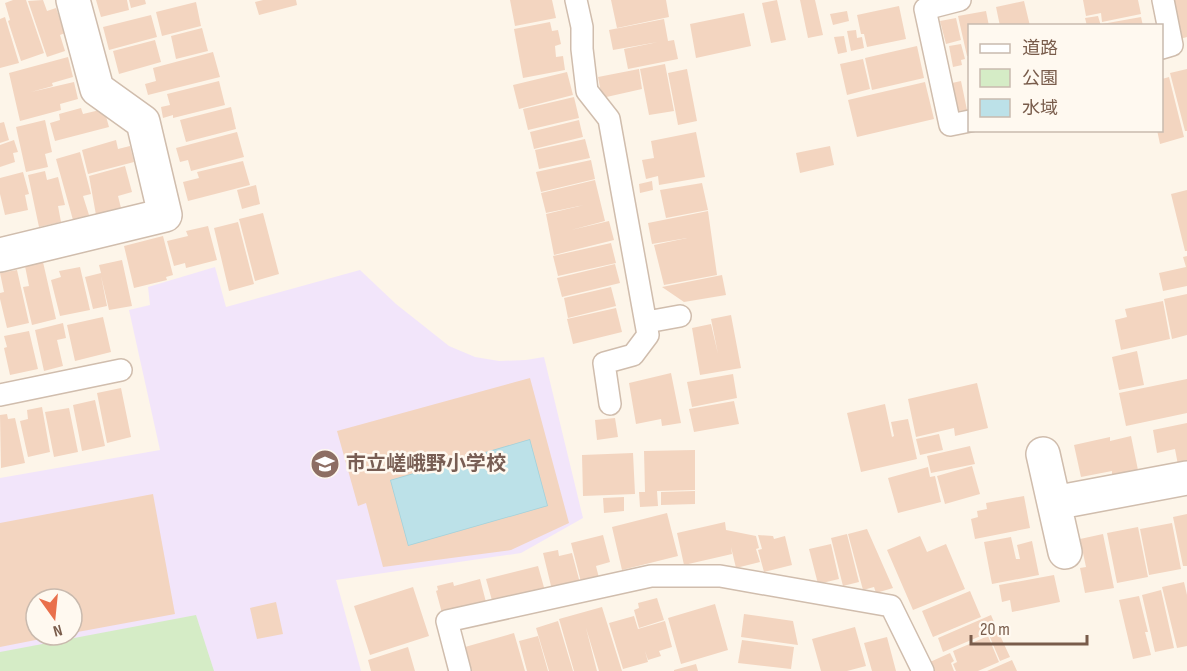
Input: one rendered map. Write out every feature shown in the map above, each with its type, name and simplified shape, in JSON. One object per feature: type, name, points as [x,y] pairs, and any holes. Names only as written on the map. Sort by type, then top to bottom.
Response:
[{"type":"street","points":[[0,255],[165,215],[143,122],[96,89],[73,0]]},
{"type":"street","points":[[1043,454],[1065,552]]},
{"type":"street","points":[[1054,503],[1187,478]]},
{"type":"lane","points":[[576,0],[582,27],[587,91],[609,120],[647,322],[648,335],[633,355],[604,363],[610,405]]},
{"type":"lane","points":[[960,0],[925,9],[950,125],[968,121]]},
{"type":"lane","points":[[1163,0],[1172,45],[1163,47]]},
{"type":"lane","points":[[647,322],[680,316]]},
{"type":"lane","points":[[0,395],[121,370]]},
{"type":"lane","points":[[460,671],[447,621],[651,576],[720,576],[891,606],[923,671]]},
{"type":"shaded area","name":"市立嵯峨野小学校","points":[[215,267],[226,307],[360,270],[396,304],[449,346],[475,357],[499,361],[544,357],[583,518],[521,553],[336,580],[361,671],[0,671],[0,478],[160,450],[129,310],[150,305],[148,287]]},
{"type":"green space","points":[[196,615],[214,671],[0,671],[0,652],[26,647],[84,647],[84,636]]},
{"type":"water","points":[[530,439],[548,506],[408,546],[390,480]]},
{"type":"building","points":[[13,0],[26,0],[44,53],[21,61],[8,21],[10,20],[5,3]]},
{"type":"building","points":[[43,0],[47,11],[56,8],[65,33],[60,35],[65,51],[47,57],[28,1]]},
{"type":"building","points":[[96,0],[127,0],[129,10],[101,17]]},
{"type":"building","points":[[129,0],[145,0],[146,4],[131,8]]},
{"type":"building","points":[[296,0],[297,5],[259,15],[255,2]]},
{"type":"building","points":[[510,0],[552,0],[556,18],[515,26]]},
{"type":"building","points":[[611,0],[666,0],[669,17],[617,28]]},
{"type":"building","points":[[777,0],[786,40],[771,43],[762,3]]},
{"type":"building","points":[[800,0],[815,0],[823,35],[808,38]]},
{"type":"building","points":[[1083,0],[1138,0],[1141,14],[1102,22],[1101,13],[1086,16]]},
{"type":"building","points":[[1172,0],[1187,0],[1187,37],[1180,39]]},
{"type":"building","points":[[1024,1],[1030,24],[1000,24],[996,7]]},
{"type":"building","points":[[196,2],[201,26],[162,36],[156,12]]},
{"type":"building","points":[[899,6],[906,39],[867,47],[864,34],[861,34],[857,15]]},
{"type":"building","points":[[847,11],[849,21],[833,25],[830,14]]},
{"type":"building","points":[[986,11],[989,24],[968,24],[968,56],[967,56],[958,16]]},
{"type":"building","points":[[744,13],[751,46],[696,58],[690,24]]},
{"type":"building","points":[[151,15],[157,37],[109,50],[103,27]]},
{"type":"building","points":[[1098,16],[1100,24],[1086,24],[1085,18]]},
{"type":"building","points":[[5,17],[19,63],[0,68],[0,19]]},
{"type":"building","points":[[1141,17],[1143,24],[1102,24]]},
{"type":"building","points":[[956,18],[961,40],[946,44],[940,21]]},
{"type":"building","points":[[664,19],[668,41],[674,40],[678,59],[628,69],[624,49],[658,42],[613,50],[609,30]]},
{"type":"building","points":[[550,22],[552,31],[558,30],[561,44],[555,46],[556,57],[563,56],[565,70],[523,78],[514,29]]},
{"type":"building","points":[[202,28],[208,51],[176,59],[171,36]]},
{"type":"building","points":[[856,30],[857,38],[862,37],[864,48],[851,51],[847,31]]},
{"type":"building","points":[[844,36],[847,52],[838,54],[834,37]]},
{"type":"building","points":[[155,40],[161,62],[119,74],[113,51]]},
{"type":"building","points":[[961,44],[965,59],[961,60],[962,65],[953,67],[949,46]]},
{"type":"building","points":[[917,46],[924,78],[872,90],[865,58]]},
{"type":"building","points":[[213,52],[220,77],[148,95],[145,84],[156,81],[153,68]]},
{"type":"building","points":[[68,57],[73,77],[31,92],[74,82],[78,99],[60,104],[61,110],[20,121],[9,73]]},
{"type":"building","points":[[863,59],[870,89],[847,95],[840,64]]},
{"type":"building","points":[[665,64],[674,111],[649,115],[640,69]]},
{"type":"building","points":[[639,69],[642,89],[602,98],[598,77]]},
{"type":"building","points":[[687,69],[697,121],[678,125],[668,73]]},
{"type":"building","points":[[1187,69],[1187,131],[1185,131],[1170,73]]},
{"type":"building","points":[[567,72],[573,95],[519,109],[513,85]]},
{"type":"building","points":[[1169,77],[1184,137],[1160,144],[1157,132],[1163,132],[1163,79]]},
{"type":"building","points":[[219,81],[225,105],[173,118],[173,115],[163,118],[161,107],[170,105],[167,94]]},
{"type":"building","points":[[961,81],[967,110],[958,111],[952,83]]},
{"type":"building","points":[[925,82],[934,119],[857,137],[848,100]]},
{"type":"building","points":[[574,97],[579,118],[528,130],[523,109]]},
{"type":"building","points":[[231,107],[236,129],[186,142],[180,120]]},
{"type":"building","points":[[81,108],[83,114],[104,109],[109,127],[55,141],[50,123],[60,120],[59,114]]},
{"type":"building","points":[[45,120],[52,152],[45,154],[48,167],[26,172],[16,127]]},
{"type":"building","points":[[579,120],[583,137],[534,149],[530,132]]},
{"type":"building","points":[[4,122],[9,140],[0,143],[0,123]]},
{"type":"building","points":[[237,132],[244,157],[191,171],[188,160],[180,162],[176,148]]},
{"type":"building","points":[[696,132],[705,177],[659,185],[658,176],[646,179],[642,160],[654,158],[651,141]]},
{"type":"building","points":[[585,139],[590,158],[539,169],[535,150]]},
{"type":"building","points":[[14,140],[18,152],[13,153],[15,162],[0,167],[0,145]]},
{"type":"building","points":[[116,140],[118,149],[130,146],[134,162],[88,174],[82,150]]},
{"type":"building","points":[[830,146],[834,165],[800,173],[796,153]]},
{"type":"building","points":[[80,152],[91,194],[83,196],[89,215],[73,220],[56,159]]},
{"type":"building","points":[[591,160],[595,179],[541,192],[536,172]]},
{"type":"building","points":[[243,161],[250,185],[188,201],[183,182],[199,178],[197,172]]},
{"type":"building","points":[[125,166],[132,192],[118,196],[121,208],[96,215],[89,176]]},
{"type":"building","points":[[45,171],[47,180],[58,177],[65,205],[58,206],[61,222],[39,227],[28,175]]},
{"type":"building","points":[[23,172],[29,194],[25,195],[28,210],[5,215],[0,194],[0,178]]},
{"type":"building","points":[[595,180],[605,221],[571,230],[609,221],[614,240],[554,255],[546,214],[584,205],[546,213],[541,193]]},
{"type":"building","points":[[652,181],[653,190],[640,193],[639,184]]},
{"type":"building","points":[[702,183],[708,210],[666,218],[660,190]]},
{"type":"building","points":[[256,185],[260,204],[242,209],[237,190]]},
{"type":"building","points":[[1187,190],[1187,251],[1185,251],[1171,194]]},
{"type":"building","points":[[708,211],[717,275],[664,285],[654,245],[687,238],[652,244],[648,223]]},
{"type":"building","points":[[263,213],[279,274],[255,281],[239,219]]},
{"type":"building","points":[[238,222],[254,284],[229,291],[214,228]]},
{"type":"building","points":[[208,226],[217,260],[186,268],[185,263],[174,266],[167,241],[188,236],[186,231]]},
{"type":"building","points":[[163,236],[173,275],[166,277],[167,280],[134,288],[124,246]]},
{"type":"building","points":[[611,243],[616,263],[558,276],[553,256]]},
{"type":"building","points":[[1187,256],[1187,286],[1163,291],[1159,273],[1186,267],[1183,257]]},
{"type":"building","points":[[122,260],[132,306],[109,310],[101,276],[107,306],[93,309],[85,277],[101,273],[99,265]]},
{"type":"building","points":[[43,262],[56,319],[32,325],[23,287],[29,286],[25,266]]},
{"type":"building","points":[[615,264],[620,283],[562,297],[557,278]]},
{"type":"building","points":[[80,267],[90,310],[60,316],[51,280],[61,277],[59,271]]},
{"type":"building","points":[[17,270],[29,323],[7,328],[0,299],[0,293],[4,292],[0,273]]},
{"type":"building","points":[[722,275],[726,295],[684,302],[662,287]]},
{"type":"building","points":[[611,287],[616,306],[568,318],[564,298]]},
{"type":"building","points":[[1187,294],[1187,335],[1172,339],[1164,299]]},
{"type":"building","points":[[1163,301],[1170,339],[1121,350],[1115,320],[1127,317],[1125,309]]},
{"type":"building","points":[[616,308],[622,332],[573,344],[567,319]]},
{"type":"building","points":[[731,315],[741,368],[700,375],[692,328],[711,324],[718,354],[711,319]]},
{"type":"building","points":[[103,317],[111,352],[75,361],[67,325]]},
{"type":"building","points":[[63,323],[66,338],[57,340],[63,366],[44,371],[35,330]]},
{"type":"building","points":[[29,331],[38,369],[10,375],[4,348],[7,347],[4,336]]},
{"type":"building","points":[[1137,351],[1144,385],[1119,390],[1112,357]]},
{"type":"building","points":[[671,373],[681,423],[662,426],[661,419],[636,424],[629,383]]},
{"type":"building","points":[[733,374],[737,398],[692,407],[687,382]]},
{"type":"building","points":[[530,378],[569,523],[511,550],[383,567],[366,503],[358,506],[337,431]],"holes":[[[530,439],[548,506],[408,546],[390,480]]]},
{"type":"building","points":[[1187,379],[1187,413],[1126,426],[1119,393]]},
{"type":"building","points":[[977,383],[988,428],[955,436],[954,428],[916,437],[908,399]]},
{"type":"building","points":[[121,388],[131,437],[107,443],[97,393]]},
{"type":"building","points":[[95,400],[105,446],[82,451],[73,405]]},
{"type":"building","points":[[734,401],[739,424],[694,432],[689,409]]},
{"type":"building","points":[[885,404],[892,437],[894,436],[891,422],[908,419],[917,459],[861,472],[847,413]]},
{"type":"building","points":[[42,407],[50,452],[28,457],[20,421],[28,419],[27,410]]},
{"type":"building","points":[[69,408],[78,452],[54,457],[45,412]]},
{"type":"building","points":[[7,414],[8,419],[15,418],[25,463],[1,468],[0,415]]},
{"type":"building","points":[[615,418],[618,437],[597,440],[595,420]]},
{"type":"building","points":[[1187,423],[1187,463],[1178,465],[1175,449],[1157,453],[1153,430]]},
{"type":"building","points":[[939,434],[943,450],[920,455],[916,439]]},
{"type":"building","points":[[1131,436],[1138,470],[1112,476],[1112,471],[1081,477],[1074,445],[1110,437],[1110,441]]},
{"type":"building","points":[[970,446],[975,464],[931,473],[927,456]]},
{"type":"building","points":[[695,450],[695,490],[657,491],[658,506],[640,507],[639,492],[645,492],[644,451]]},
{"type":"building","points":[[633,453],[635,494],[583,496],[582,455]]},
{"type":"building","points":[[972,466],[980,494],[945,504],[937,476]]},
{"type":"building","points":[[928,467],[930,477],[935,476],[941,502],[898,513],[888,478]]},
{"type":"building","points":[[695,491],[695,504],[661,505],[661,492]]},
{"type":"building","points":[[153,494],[175,614],[84,631],[84,587],[24,587],[24,642],[0,647],[0,523]]},
{"type":"building","points":[[1024,496],[1030,528],[975,539],[971,519],[978,517],[977,511],[987,509],[986,503]]},
{"type":"building","points":[[624,497],[624,511],[604,513],[603,498]]},
{"type":"building","points":[[667,513],[678,556],[622,570],[612,527]]},
{"type":"building","points":[[1187,514],[1187,566],[1183,566],[1173,517]]},
{"type":"building","points":[[725,522],[726,530],[756,536],[759,548],[756,549],[760,562],[736,568],[731,547],[732,554],[684,565],[677,533]]},
{"type":"building","points":[[1172,523],[1181,569],[1149,575],[1140,529]]},
{"type":"building","points":[[1138,527],[1148,577],[1117,583],[1107,533]]},
{"type":"building","points":[[867,529],[893,588],[876,593],[874,587],[863,590],[848,534]]},
{"type":"building","points":[[847,534],[859,582],[843,586],[831,538]]},
{"type":"building","points":[[1103,534],[1114,588],[1085,593],[1080,568],[1086,567],[1080,539]]},
{"type":"building","points":[[603,535],[610,562],[596,566],[599,578],[581,582],[571,543]]},
{"type":"building","points":[[758,535],[773,536],[774,539],[785,536],[792,565],[764,572],[758,550],[762,549]]},
{"type":"building","points":[[920,536],[927,552],[946,544],[965,589],[913,610],[887,550]]},
{"type":"building","points":[[1011,537],[1016,559],[1020,559],[1017,545],[1032,541],[1039,575],[992,584],[984,542]]},
{"type":"building","points":[[831,544],[839,579],[818,584],[809,549]]},
{"type":"building","points":[[558,550],[559,556],[572,553],[580,583],[552,590],[543,553]]},
{"type":"building","points":[[538,566],[545,591],[493,604],[486,579]]},
{"type":"building","points":[[1054,575],[1060,602],[1012,612],[1010,600],[1002,602],[999,585]]},
{"type":"building","points":[[480,579],[486,602],[442,613],[436,591],[437,586],[453,582],[454,586]]},
{"type":"building","points":[[1184,582],[1187,595],[1187,646],[1177,648],[1162,587]]},
{"type":"building","points":[[413,587],[429,636],[370,655],[354,606]]},
{"type":"building","points":[[1161,590],[1174,648],[1155,652],[1142,595]]},
{"type":"building","points":[[970,591],[981,617],[933,637],[922,611]]},
{"type":"building","points":[[1139,596],[1151,655],[1133,659],[1119,600]]},
{"type":"building","points":[[657,598],[664,620],[639,628],[634,610],[639,608],[638,603]]},
{"type":"building","points":[[276,602],[283,634],[257,639],[250,608]]},
{"type":"building","points":[[715,604],[728,650],[681,664],[668,618]]},
{"type":"building","points":[[602,607],[622,671],[599,671],[586,628],[597,671],[574,671],[559,619]]},
{"type":"building","points":[[744,614],[793,621],[798,645],[741,637]]},
{"type":"building","points":[[991,615],[997,629],[943,652],[938,638]]},
{"type":"building","points":[[634,616],[638,629],[665,621],[672,647],[659,651],[661,656],[648,660],[645,651],[648,662],[623,669],[609,623]]},
{"type":"building","points":[[558,621],[573,671],[549,671],[536,628]]},
{"type":"building","points":[[855,627],[866,666],[847,671],[821,671],[812,639]]},
{"type":"building","points":[[998,631],[1010,657],[1000,661],[989,635]]},
{"type":"building","points":[[514,633],[525,671],[472,671],[465,647]]},
{"type":"building","points":[[538,636],[548,671],[527,671],[519,641]]},
{"type":"building","points":[[988,636],[999,662],[978,671],[956,671],[953,664],[957,662],[953,651]]},
{"type":"building","points":[[887,637],[896,671],[872,671],[864,643]]},
{"type":"building","points":[[742,640],[794,647],[791,669],[738,663]]},
{"type":"building","points":[[408,647],[415,671],[371,671],[368,660]]},
{"type":"building","points":[[950,653],[954,661],[951,663],[954,671],[934,671],[930,662]]},
{"type":"building","points":[[1012,660],[1017,671],[987,671]]},
{"type":"building","points":[[696,664],[698,671],[674,671],[674,670]]},
{"type":"place","name":"市立嵯峨野小学校","points":[[325,464]]}]
